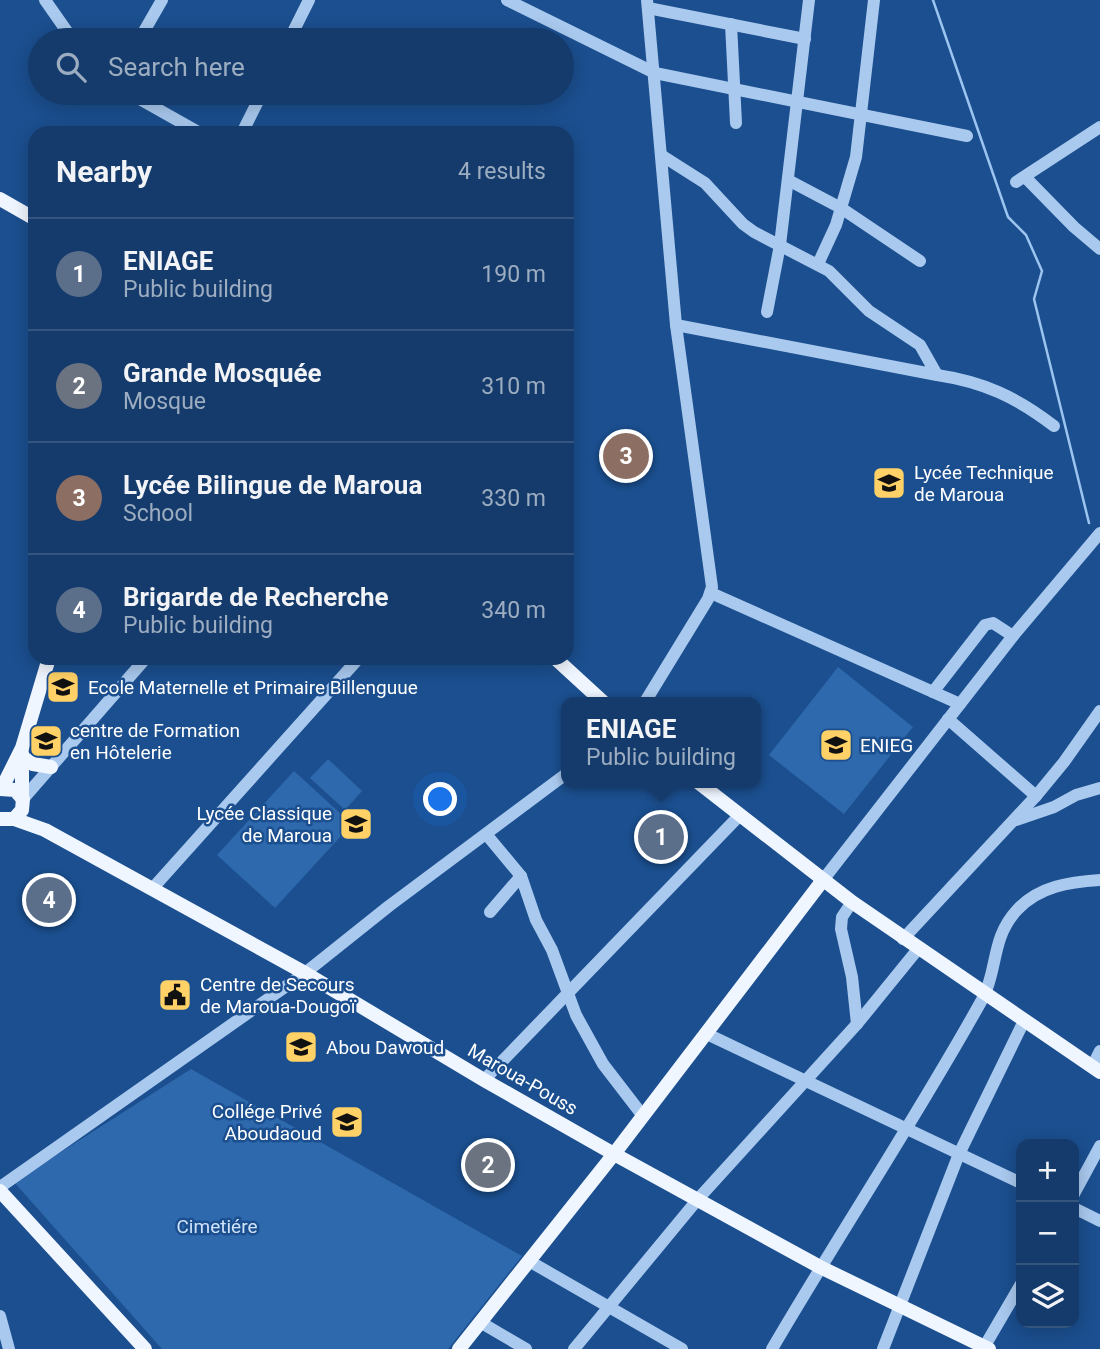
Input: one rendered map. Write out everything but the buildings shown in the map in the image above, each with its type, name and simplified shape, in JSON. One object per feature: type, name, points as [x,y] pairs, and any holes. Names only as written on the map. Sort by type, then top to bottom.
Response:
[{"type":"main road","points":[[0,199],[28,215]]},
{"type":"main road","points":[[45,830],[15,790],[1,788],[22,752],[47,665]]},
{"type":"main road","points":[[563,665],[598,697]]},
{"type":"main road","points":[[22,752],[33,764],[51,767]]},
{"type":"main road","points":[[7,819],[20,814],[23,801],[22,752]]},
{"type":"main road","points":[[705,788],[903,939],[1096,1070]]},
{"type":"main road","points":[[7,819],[45,830]]},
{"type":"main road","name":"Maroua-Pouss","points":[[45,830],[305,973],[614,1154],[820,1267],[985,1348]]},
{"type":"main road","points":[[459,1349],[614,1154],[823,880]]},
{"type":"main road","points":[[0,1189],[145,1349]]},
{"type":"street","points":[[45,0],[65,28]]},
{"type":"street","points":[[146,28],[162,0]]},
{"type":"street","points":[[295,28],[309,0]]},
{"type":"street","points":[[507,0],[564,28]]},
{"type":"street","points":[[767,312],[780,245],[809,0]]},
{"type":"street","points":[[818,264],[841,208],[856,157],[874,0]]},
{"type":"street","points":[[648,697],[711,593],[676,325],[648,4],[805,39]]},
{"type":"street","points":[[731,24],[736,122]]},
{"type":"street","points":[[574,33],[656,73],[967,136]]},
{"type":"street","points":[[150,105],[188,126]]},
{"type":"street","points":[[246,126],[256,105]]},
{"type":"street","points":[[1100,127],[1021,180],[1100,249]]},
{"type":"street","points":[[661,155],[705,183],[749,228],[818,264],[839,279],[879,319],[920,345],[937,375]]},
{"type":"street","points":[[788,180],[841,208],[920,261]]},
{"type":"street","points":[[676,325],[966,379],[1027,405],[1054,426]]},
{"type":"street","points":[[823,880],[1013,636],[1100,533]]},
{"type":"street","points":[[711,593],[960,704]]},
{"type":"street","points":[[933,692],[985,625],[993,623],[1013,636]]},
{"type":"street","points":[[23,801],[140,665]]},
{"type":"street","points":[[152,889],[352,665]]},
{"type":"street","points":[[903,939],[1036,796],[1100,711]]},
{"type":"street","points":[[948,719],[1036,796]]},
{"type":"street","points":[[0,1189],[305,973],[561,778]]},
{"type":"street","points":[[1013,821],[1100,788]]},
{"type":"street","points":[[484,1080],[739,816]]},
{"type":"street","points":[[486,834],[521,876],[536,920],[551,946],[576,1015],[603,1064],[643,1116]]},
{"type":"street","points":[[490,912],[521,876]]},
{"type":"street","points":[[772,1349],[906,1130],[985,994],[1004,926],[1018,909],[1044,890],[1059,884],[1100,880]]},
{"type":"street","points":[[852,902],[842,917],[841,929],[852,977],[858,1024]]},
{"type":"street","points":[[574,1349],[698,1199],[858,1024],[918,949]]},
{"type":"street","points":[[883,1349],[958,1154],[1024,1021]]},
{"type":"street","points":[[707,1034],[1016,1181]]},
{"type":"street","points":[[1096,1070],[1100,1051]]},
{"type":"street","points":[[1079,1186],[1100,1146]]},
{"type":"street","points":[[1079,1210],[1100,1221]]},
{"type":"street","points":[[529,1261],[682,1349]]},
{"type":"street","points":[[985,1348],[1016,1293]]},
{"type":"street","points":[[0,1316],[9,1349]]},
{"type":"street","points":[[480,1322],[526,1349]]},
{"type":"green space","points":[[838,667],[913,727],[844,814],[769,755]]},
{"type":"green space","points":[[328,759],[362,791],[345,810],[310,778]]},
{"type":"green space","points":[[294,771],[352,824],[275,908],[217,855]]},
{"type":"green space","name":"Cimetiére","points":[[191,1069],[522,1256],[448,1349],[162,1349],[14,1182]]},
{"type":"waterway","points":[[933,0],[1008,217],[1026,235],[1042,271],[1034,299],[1089,523]]},
{"type":"place","name":"Lycée Bilingue de Maroua","points":[[626,456]]},
{"type":"place","name":"Lycée Technique de Maroua","points":[[889,483]]},
{"type":"place","name":"Ecole Maternelle et Primaire Billenguue","points":[[63,687]]},
{"type":"place","name":"centre de Formation en Hôtelerie","points":[[46,741]]},
{"type":"place","name":"ENIEG","points":[[836,745]]},
{"type":"place","name":"Lycée Classique de Maroua","points":[[356,824]]},
{"type":"place","name":"ENIAGE","points":[[661,837]]},
{"type":"place","name":"Brigarde de Recherche","points":[[49,900]]},
{"type":"place","name":"Centre de Secours de Maroua-Dougoï","points":[[175,995]]},
{"type":"place","name":"Abou Dawoud","points":[[301,1047]]},
{"type":"place","name":"Collége Privé Aboudaoud","points":[[347,1122]]},
{"type":"place","name":"Grande Mosquée","points":[[488,1165]]}]
